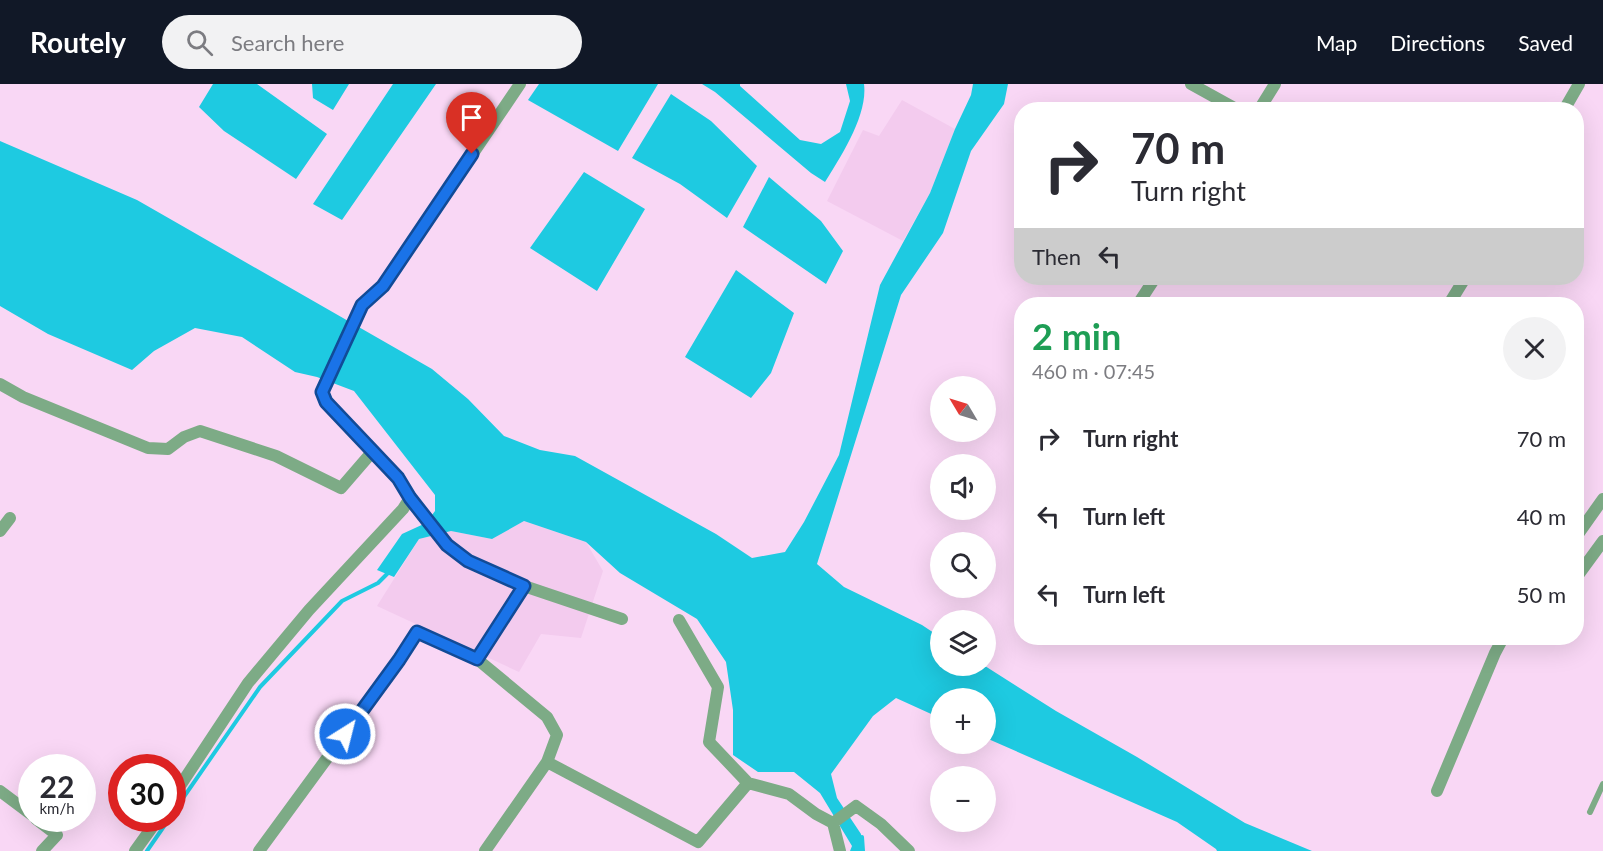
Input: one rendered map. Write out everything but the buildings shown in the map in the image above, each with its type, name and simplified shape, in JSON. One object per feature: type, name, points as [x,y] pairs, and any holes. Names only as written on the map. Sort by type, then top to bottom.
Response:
[{"type":"street","points":[[520,84],[383,286],[362,305],[322,392],[326,402],[398,478],[410,498],[447,545],[468,561],[524,586],[622,619]]},
{"type":"street","points":[[1191,84],[1224,102]]},
{"type":"street","points":[[1264,102],[1275,84]]},
{"type":"street","points":[[1569,102],[1579,84]]},
{"type":"street","points":[[0,384],[23,397],[148,448],[168,449],[184,437],[200,431],[276,456],[341,488],[373,451]]},
{"type":"street","points":[[186,777],[248,683],[309,610],[403,509],[410,498]]},
{"type":"street","points":[[1584,526],[1603,499]]},
{"type":"street","points":[[0,531],[10,518]]},
{"type":"street","points":[[1584,567],[1603,540]]},
{"type":"street","points":[[477,659],[524,586]]},
{"type":"street","points":[[679,620],[718,687],[709,742],[748,783],[789,794],[832,823],[840,851]]},
{"type":"street","points":[[259,851],[417,632],[477,659],[547,717],[556,735],[547,762],[485,851]]},
{"type":"street","points":[[1437,791],[1499,645]]},
{"type":"street","points":[[547,762],[701,846],[748,783]]},
{"type":"street","points":[[0,791],[18,804]]},
{"type":"street","points":[[832,823],[856,806],[881,824],[909,851]]},
{"type":"street","points":[[42,851],[57,835],[53,832]]},
{"type":"street","points":[[135,851],[149,832]]},
{"type":"lane","points":[[1590,812],[1603,784]]},
{"type":"shaded area","points":[[902,100],[955,129],[930,193],[903,241],[827,201],[863,130],[879,136]]},
{"type":"shaded area","points":[[524,521],[586,542],[603,571],[581,638],[541,634],[519,672],[377,606],[419,539],[451,531],[492,539]]},
{"type":"water","points":[[213,84],[257,84],[327,134],[296,179],[224,131],[199,107]]},
{"type":"water","points":[[312,84],[349,84],[333,110],[313,98]]},
{"type":"water","points":[[393,84],[436,84],[342,220],[313,204]]},
{"type":"water","points":[[539,84],[658,84],[618,151],[528,100]]},
{"type":"water","points":[[702,84],[740,84],[800,140],[821,144],[840,132],[850,101],[846,84],[864,84],[864,96],[858,122],[825,182],[811,173],[715,92]]},
{"type":"water","points":[[973,84],[1008,84],[1004,104],[971,151],[943,233],[901,295],[817,564],[844,587],[930,630],[930,676],[996,676],[996,673],[1245,823],[1312,851],[1217,851],[1177,822],[996,742],[996,688],[930,688],[930,713],[896,698],[873,716],[831,774],[837,798],[861,834],[863,851],[850,851],[852,846],[820,793],[794,772],[758,772],[733,755],[733,710],[726,662],[697,619],[620,573],[586,542],[524,521],[492,539],[451,531],[419,539],[394,577],[377,570],[402,534],[426,523],[435,511],[435,495],[354,391],[317,377],[295,372],[242,337],[195,328],[154,351],[132,370],[48,334],[0,306],[0,141],[137,200],[432,369],[468,399],[504,436],[540,450],[575,456],[716,534],[752,558],[785,552],[804,522],[839,455],[880,285],[930,193],[971,95]]},
{"type":"water","points":[[671,94],[711,121],[757,166],[727,218],[680,184],[632,158]]},
{"type":"water","points":[[584,172],[645,209],[597,291],[530,248]]},
{"type":"water","points":[[769,177],[821,221],[843,251],[826,284],[743,227]]},
{"type":"water","points":[[736,270],[794,313],[771,373],[751,398],[685,357]]},
{"type":"waterway","points":[[186,794],[260,687],[342,601],[378,583],[389,572]]},
{"type":"waterway","points":[[147,851],[160,832]]},
{"type":"waterway","points":[[862,837],[863,851]]},
{"type":"route","points":[[345,734],[417,632],[477,659],[524,586],[468,561],[447,545],[410,498],[398,478],[326,402],[322,392],[362,305],[383,286],[472,154]]}]
